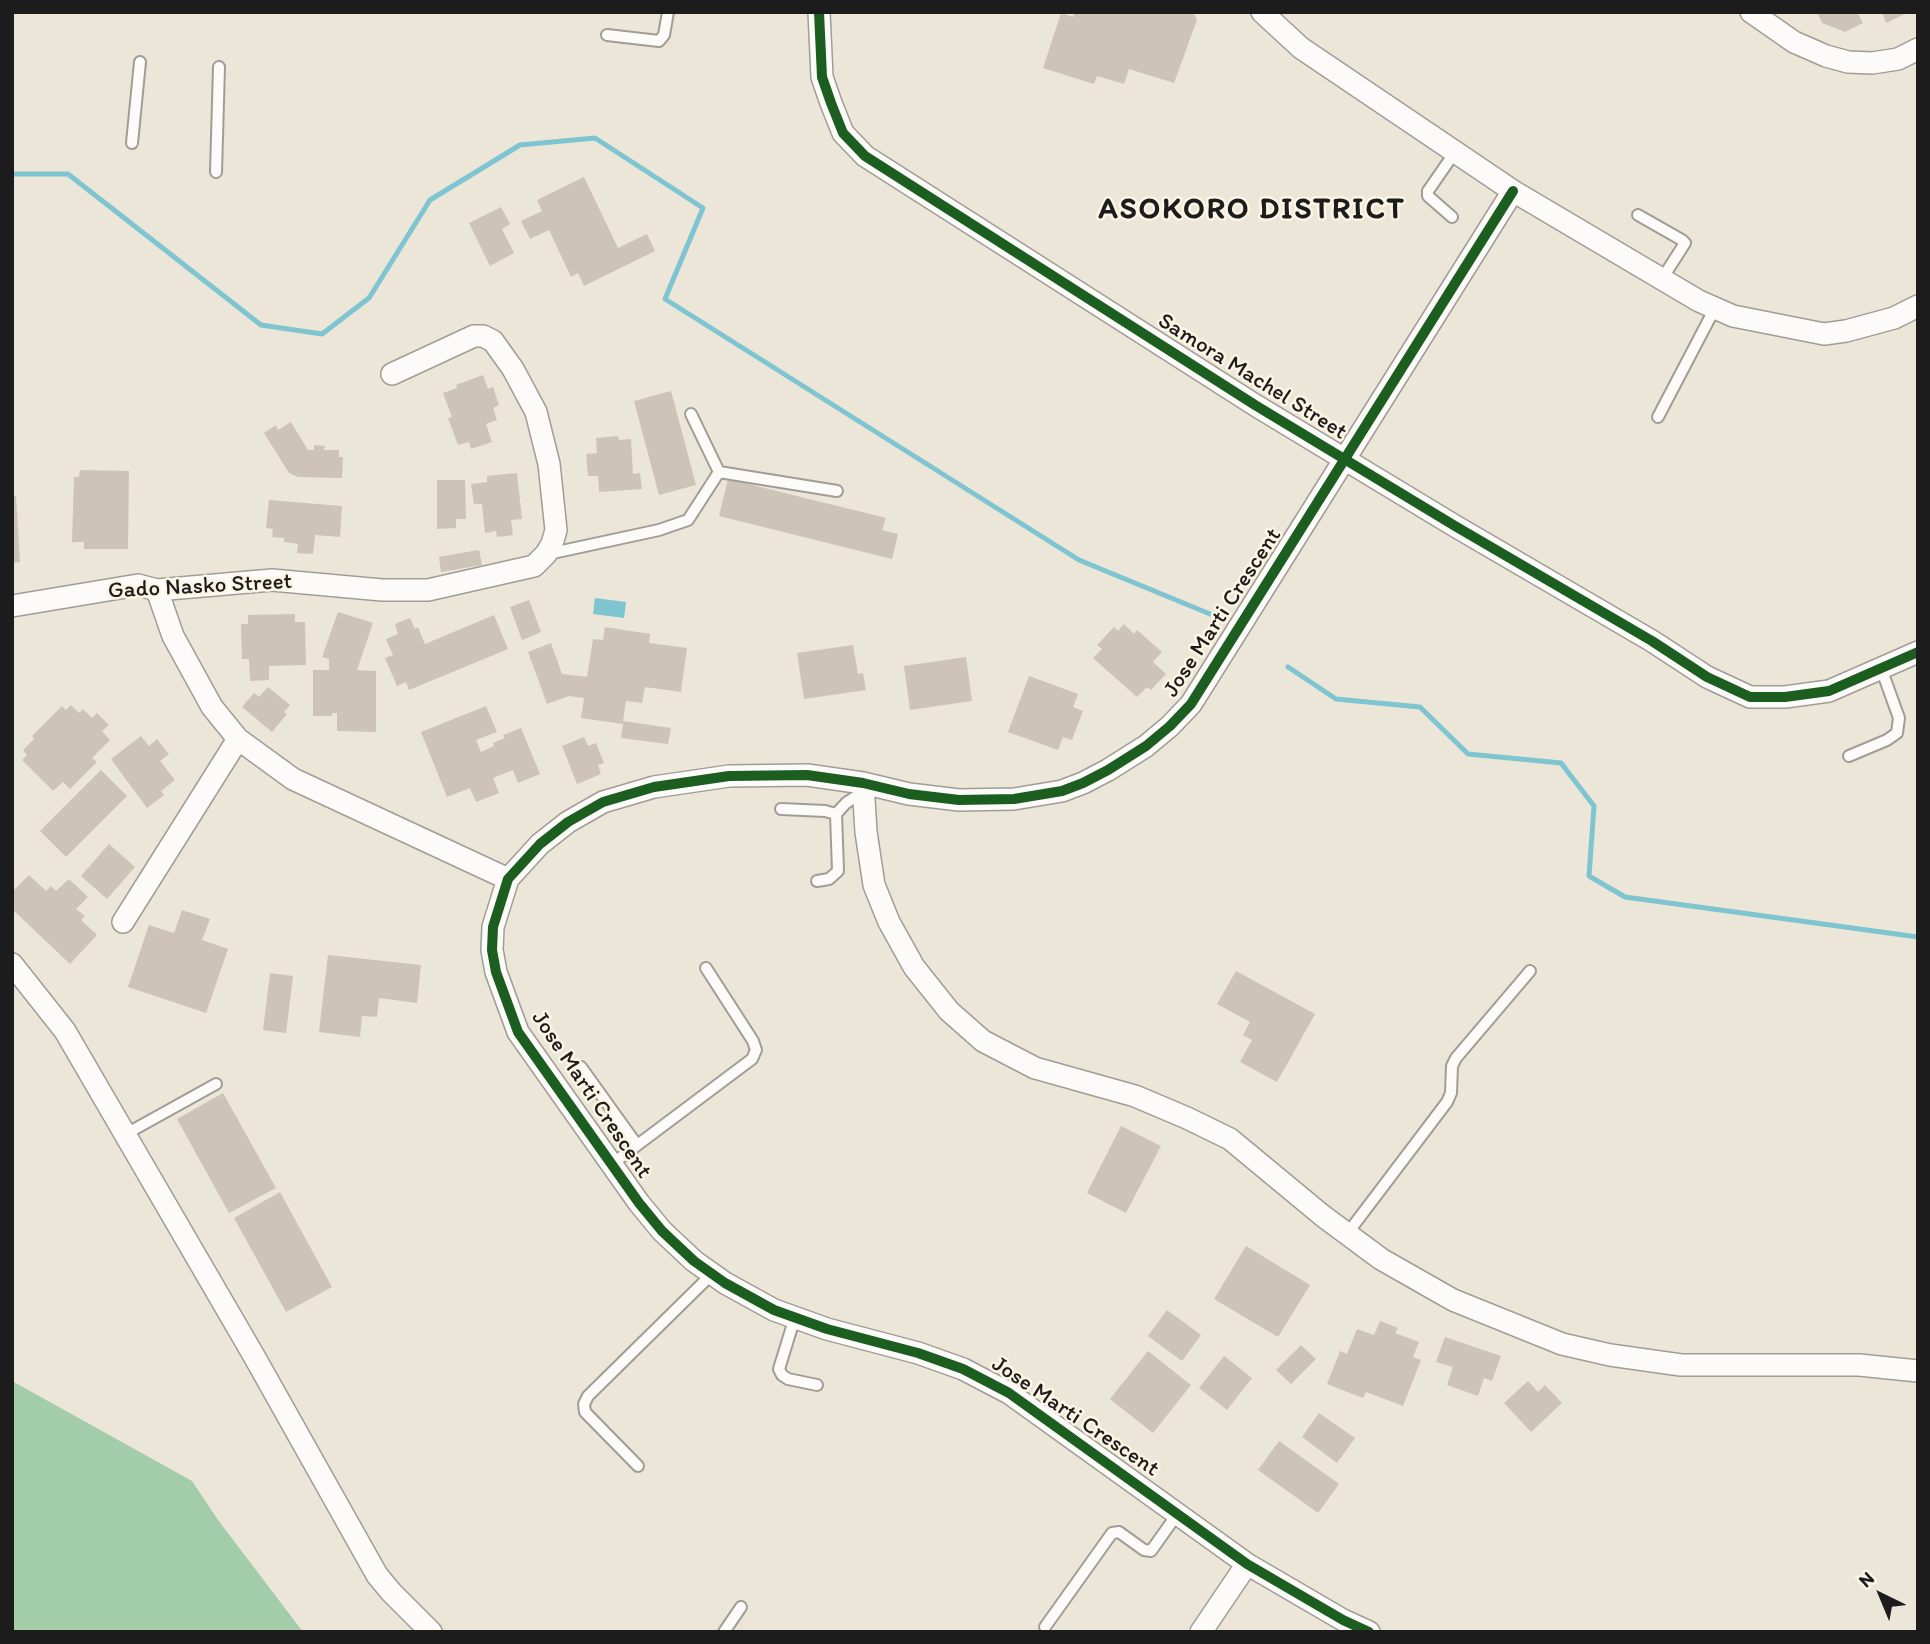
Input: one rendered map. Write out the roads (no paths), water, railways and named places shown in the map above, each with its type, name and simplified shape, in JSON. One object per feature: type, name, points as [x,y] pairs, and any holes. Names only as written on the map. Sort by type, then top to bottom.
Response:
[{"type":"street","name":"Samora Machel Street","points":[[819,12],[822,77],[844,133],[865,156],[1255,405],[1652,641],[1707,677],[1750,697],[1785,697],[1829,691],[1918,652]]},
{"type":"street","points":[[1262,12],[1301,48],[1513,191],[1714,308],[1733,316],[1824,334],[1894,318],[1918,306]]},
{"type":"street","points":[[1751,12],[1794,42],[1848,62],[1872,63],[1898,59],[1918,50]]},
{"type":"street","name":"Jose Marti Crescent","points":[[1369,1632],[1343,1620],[1247,1564],[1009,1393],[963,1369],[918,1353],[827,1329],[774,1310],[725,1283],[694,1261],[662,1231],[639,1203],[518,1032],[496,972],[492,950],[493,926],[508,879],[540,844],[568,822],[603,802],[654,787],[729,776],[807,775],[863,787],[959,800],[1014,799],[1062,791],[1083,783],[1108,771],[1146,746],[1191,704],[1513,191]]},
{"type":"street","points":[[392,374],[474,336],[483,336],[493,341],[513,369],[536,412],[550,464],[556,530],[546,554]]},
{"type":"street","name":"Gado Nasko Street","points":[[12,606],[138,585],[156,590],[272,580],[382,590],[428,590],[534,566],[546,554]]},
{"type":"street","points":[[156,590],[173,636],[212,707],[238,738],[293,779],[508,879]]},
{"type":"street","points":[[123,922],[238,738]]},
{"type":"street","points":[[863,787],[874,886],[889,922],[914,967],[949,1011],[983,1041],[1035,1068],[1135,1096],[1230,1139],[1323,1216],[1381,1259],[1452,1300],[1562,1344],[1610,1355],[1681,1365],[1859,1366],[1918,1371]]},
{"type":"street","points":[[12,964],[65,1031],[254,1356],[377,1575],[431,1632]]},
{"type":"street","points":[[1201,1632],[1247,1564]]},
{"type":"lane","points":[[607,36],[659,41],[664,35],[667,12]]},
{"type":"lane","points":[[132,143],[140,62]]},
{"type":"lane","points":[[216,172],[219,66]]},
{"type":"lane","points":[[1452,217],[1427,191],[1455,152]]},
{"type":"lane","points":[[1638,215],[1685,243],[1662,279]]},
{"type":"lane","points":[[1658,417],[1714,308]]},
{"type":"lane","points":[[691,414],[719,472]]},
{"type":"lane","points":[[546,554],[659,530],[688,520],[719,472]]},
{"type":"lane","points":[[719,472],[837,491]]},
{"type":"lane","points":[[1849,756],[1897,733],[1899,718],[1881,668]]},
{"type":"lane","points":[[817,881],[829,879],[838,871],[836,814],[863,787]]},
{"type":"lane","points":[[781,809],[836,814]]},
{"type":"lane","points":[[612,1164],[752,1059],[756,1050],[753,1041],[706,968]]},
{"type":"lane","points":[[1347,1234],[1447,1102],[1451,1093],[1452,1066],[1456,1058],[1530,971]]},
{"type":"lane","points":[[581,1067],[637,1145]]},
{"type":"lane","points":[[124,1135],[216,1084]]},
{"type":"lane","points":[[638,1466],[586,1412],[584,1404],[588,1396],[712,1274]]},
{"type":"lane","points":[[795,1317],[779,1369],[788,1379],[817,1385]]},
{"type":"lane","points":[[1045,1627],[1112,1533],[1119,1532],[1144,1550],[1151,1551],[1178,1513]]},
{"type":"lane","points":[[724,1632],[741,1607]]},
{"type":"water","points":[[595,598],[626,602],[624,618],[593,614]]},
{"type":"waterway","points":[[12,174],[68,174],[261,325],[322,334],[369,298],[430,200],[520,145],[595,138],[703,208],[665,299],[1079,560],[1210,614]]},
{"type":"waterway","points":[[1288,667],[1336,699],[1420,707],[1468,754],[1561,763],[1594,806],[1589,876],[1625,897],[1918,937]]},
{"type":"district","name":"ASOKORO DISTRICT","points":[[1252,210]]}]
